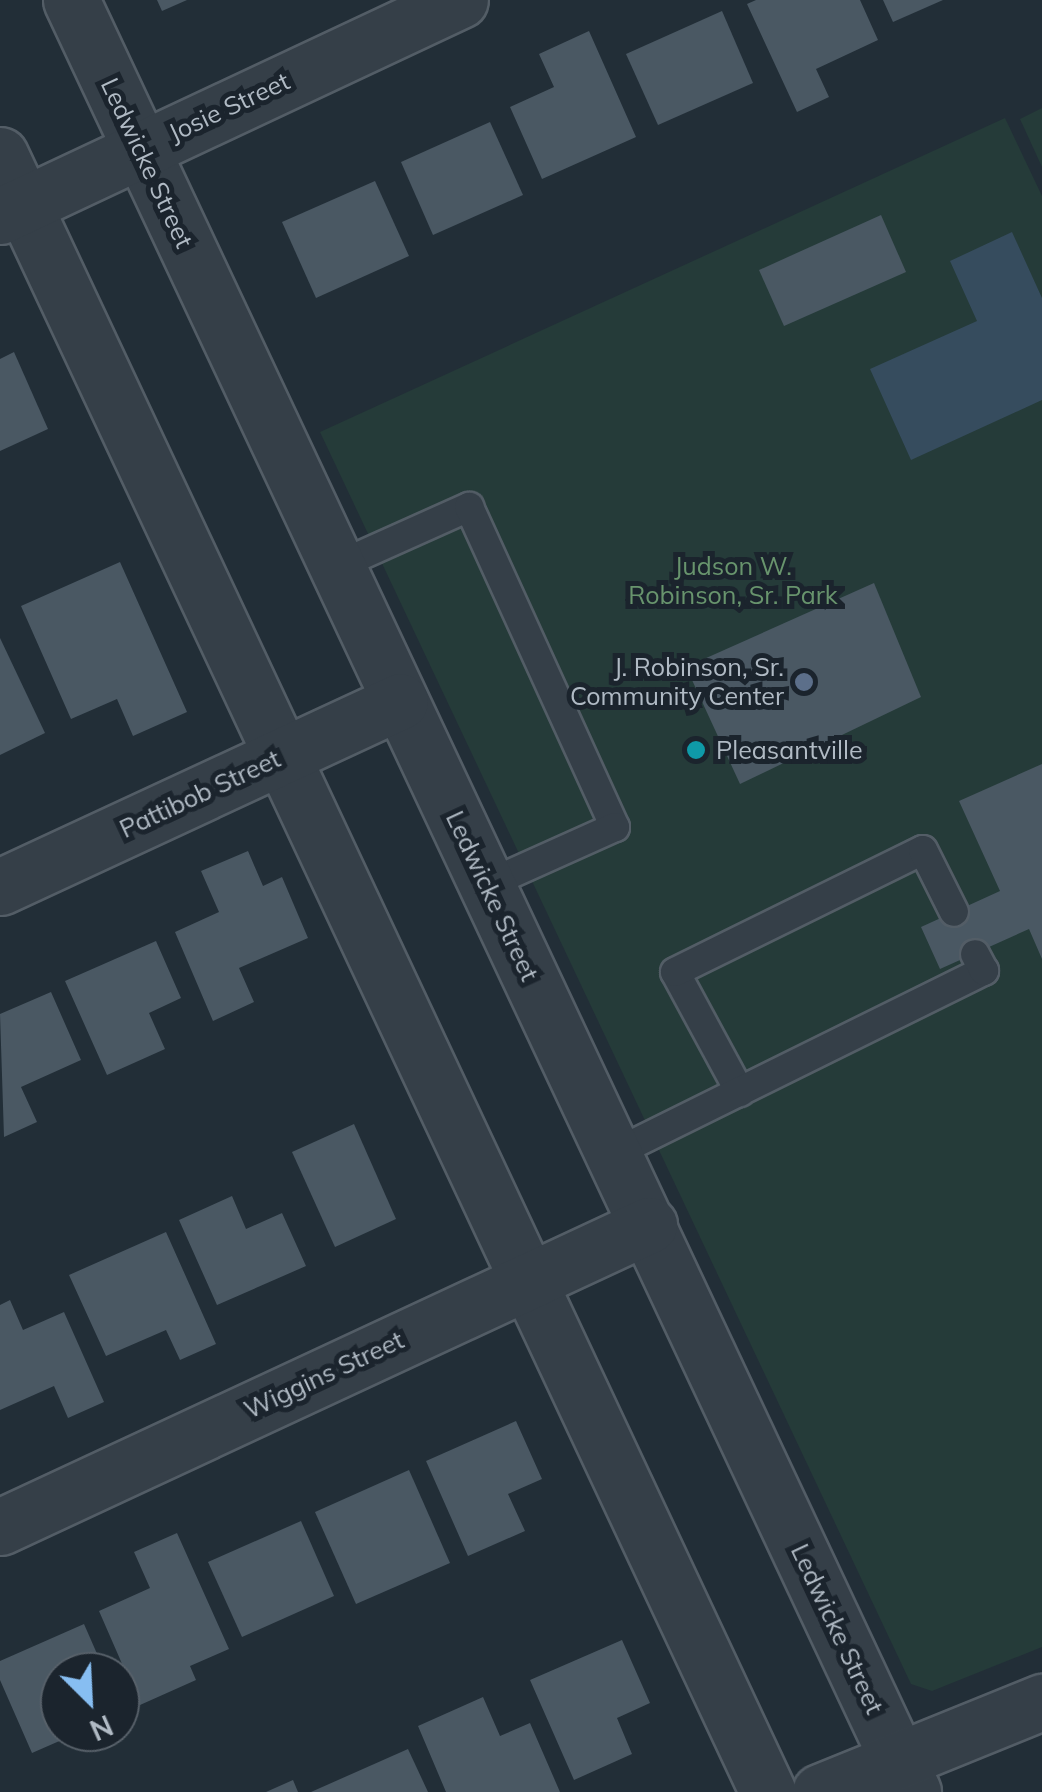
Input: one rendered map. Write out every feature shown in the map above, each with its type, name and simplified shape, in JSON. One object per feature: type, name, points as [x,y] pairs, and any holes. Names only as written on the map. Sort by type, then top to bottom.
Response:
[{"type":"street","name":"Ledwicke Street","points":[[71,0],[904,1774]]},
{"type":"street","name":"Josie Street","points":[[12,211],[460,0]]},
{"type":"street","points":[[0,155],[12,211],[283,756],[768,1792]]},
{"type":"street","name":"Pattibob Street","points":[[0,887],[400,701]]},
{"type":"street","name":"Wiggins Street","points":[[0,1527],[649,1225]]},
{"type":"street","points":[[820,1792],[904,1774],[1042,1702]]},
{"type":"lane","points":[[336,566],[469,507],[615,827],[486,884]]},
{"type":"lane","points":[[740,1092],[675,972],[923,850],[954,912]]},
{"type":"lane","points":[[613,1154],[984,971],[975,954]]},
{"type":"green space","points":[[1042,108],[1042,167],[1020,119]]},
{"type":"green space","name":"Judson W. Robinson, Sr. Park","points":[[1005,118],[1042,196],[1042,1647],[932,1691],[911,1684],[320,432]]},
{"type":"water","points":[[1012,232],[1042,298],[1042,400],[911,460],[870,369],[977,321],[950,261]]},
{"type":"building","points":[[157,0],[187,0],[162,11]]},
{"type":"building","points":[[756,0],[860,0],[878,40],[816,69],[829,97],[797,112],[747,4]]},
{"type":"building","points":[[883,0],[943,0],[893,22]]},
{"type":"building","points":[[722,11],[753,83],[658,125],[626,54]]},
{"type":"building","points":[[589,31],[636,137],[542,179],[510,107],[554,87],[539,54]]},
{"type":"building","points":[[490,122],[523,195],[433,235],[401,162]]},
{"type":"building","points":[[375,181],[409,256],[316,298],[282,222]]},
{"type":"building","points":[[881,215],[906,272],[784,326],[759,270]]},
{"type":"building","points":[[14,352],[48,429],[0,451],[0,359]]},
{"type":"building","points":[[120,562],[187,712],[133,736],[117,699],[71,719],[21,606]]},
{"type":"building","name":"J. Robinson, Sr. Community Center","points":[[874,583],[921,697],[740,784],[686,667]]},
{"type":"building","points":[[0,638],[45,733],[0,755]]},
{"type":"building","points":[[1042,764],[1042,959],[1029,929],[940,969],[921,927],[1000,891],[959,801]]},
{"type":"building","points":[[248,851],[263,886],[282,877],[308,938],[239,968],[254,1002],[213,1021],[175,932],[219,912],[201,871]]},
{"type":"building","points":[[156,941],[181,998],[149,1013],[165,1049],[107,1075],[65,981]]},
{"type":"building","points":[[51,992],[81,1060],[21,1087],[37,1122],[4,1137],[0,1014]]},
{"type":"building","points":[[354,1124],[396,1219],[335,1247],[292,1152]]},
{"type":"building","points":[[232,1196],[246,1229],[282,1213],[306,1266],[217,1305],[179,1220]]},
{"type":"building","points":[[166,1232],[216,1344],[180,1360],[166,1330],[106,1356],[69,1275]]},
{"type":"building","points":[[10,1300],[23,1330],[64,1312],[104,1402],[68,1418],[54,1386],[0,1410],[0,1305]]},
{"type":"building","points":[[516,1421],[542,1479],[508,1494],[525,1531],[468,1556],[426,1461]]},
{"type":"building","points":[[409,1470],[450,1563],[356,1604],[315,1512]]},
{"type":"building","points":[[301,1521],[334,1596],[242,1637],[208,1562]]},
{"type":"building","points":[[177,1533],[229,1649],[190,1666],[196,1680],[140,1705],[140,1652],[117,1652],[99,1611],[150,1588],[134,1552]]},
{"type":"building","points":[[84,1624],[96,1652],[40,1652],[40,1750],[32,1753],[0,1680],[0,1661]]},
{"type":"building","points":[[622,1640],[650,1703],[617,1718],[632,1754],[574,1780],[530,1680]]},
{"type":"building","points":[[483,1697],[500,1736],[530,1723],[560,1792],[446,1792],[418,1726]]},
{"type":"building","points":[[408,1749],[428,1792],[311,1792]]},
{"type":"building","points":[[293,1780],[298,1792],[266,1792]]},
{"type":"place","name":"J. Robinson, Sr. Community Center","points":[[804,682]]},
{"type":"place","name":"Pleasantville","points":[[696,750]]}]
